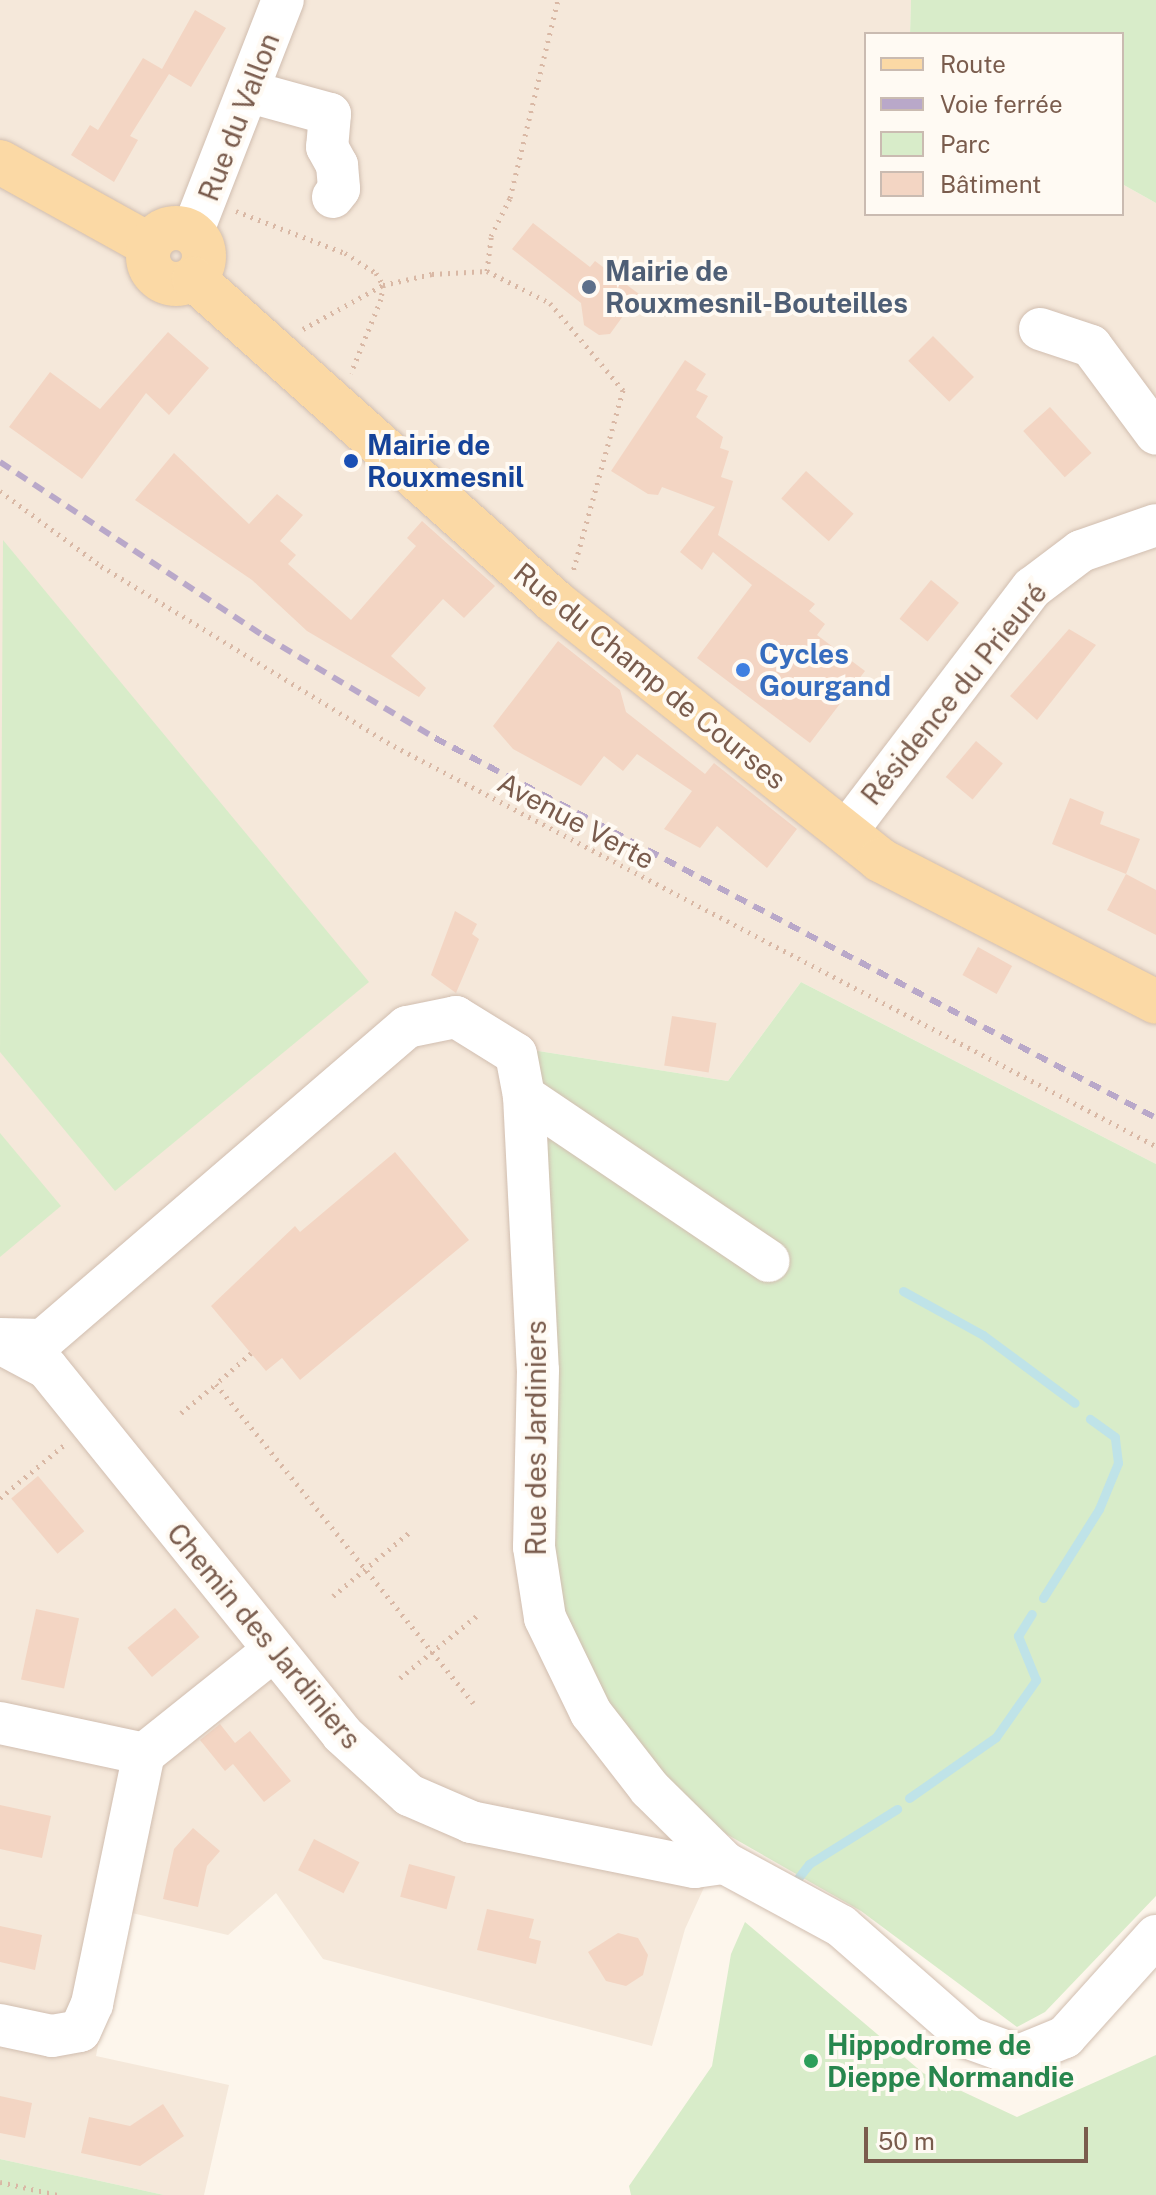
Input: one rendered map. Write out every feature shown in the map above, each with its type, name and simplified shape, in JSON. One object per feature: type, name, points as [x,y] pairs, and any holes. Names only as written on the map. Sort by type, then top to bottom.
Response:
[{"type":"main road","points":[[0,162],[150,245]]},
{"type":"main road","points":[[200,216],[205,255],[194,279],[177,285],[159,279],[149,264],[150,245],[164,231],[200,216]]},
{"type":"main road","name":"Rue du Champ de Courses","points":[[194,279],[336,402],[555,602],[880,860],[1156,1002]]},
{"type":"street","name":"Rue du Vallon","points":[[200,216],[283,0]]},
{"type":"street","points":[[250,92],[330,114],[327,147],[337,165],[339,189],[333,197]]},
{"type":"street","points":[[1040,329],[1091,346],[1156,434]]},
{"type":"street","name":"Résidence du Prieuré","points":[[846,832],[1032,588],[1081,551],[1156,525]]},
{"type":"street","name":"Rue des Jardiniers","points":[[0,1341],[43,1340],[407,1027],[456,1017],[516,1054],[524,1096],[549,1573],[561,1662],[591,1713],[650,1789],[725,1863],[841,1926],[969,2038],[1019,2056],[1065,2037],[1156,1936]]},
{"type":"street","points":[[524,1096],[769,1261]]},
{"type":"street","name":"Chemin des Jardiniers","points":[[0,1341],[47,1368],[89,1424],[342,1734],[409,1795],[471,1822],[695,1867],[725,1863]]},
{"type":"street","points":[[0,2025],[67,2037],[88,2019],[144,1754],[273,1651]]},
{"type":"street","points":[[0,1723],[144,1754]]},
{"type":"path","points":[[487,271],[491,236],[510,198],[558,0]]},
{"type":"path","points":[[200,216],[345,253],[383,285]]},
{"type":"path","points":[[282,358],[291,336],[383,285],[487,271],[550,303],[623,390],[569,588],[555,602]]},
{"type":"path","points":[[336,402],[383,285]]},
{"type":"path","name":"Avenue Verte","points":[[0,491],[101,566],[394,746],[1156,1146]]},
{"type":"path","points":[[181,1413],[251,1353]]},
{"type":"path","points":[[216,1384],[473,1703]]},
{"type":"path","points":[[0,1498],[89,1424]]},
{"type":"path","points":[[333,1596],[411,1531]]},
{"type":"path","points":[[400,1678],[479,1614]]},
{"type":"path","points":[[0,2182],[58,2195]]},
{"type":"shaded area","points":[[0,0],[911,0],[910,32],[864,32],[864,216],[1124,216],[1124,185],[1156,203],[1156,1164],[801,982],[728,1081],[532,1050],[662,1789],[728,1835],[685,1929],[652,2046],[323,1959],[276,1893],[228,1935],[123,1911],[96,2056],[229,2085],[204,2195],[164,2195],[0,2159]]},
{"type":"green space","points":[[911,0],[1156,0],[1156,203],[1124,185],[1124,32],[910,32]]},
{"type":"green space","points":[[3,540],[369,982],[115,1191],[0,1052]]},
{"type":"green space","points":[[801,982],[1156,1164],[1156,1896],[1045,2012],[1017,2027],[861,1911],[728,1835],[662,1789],[576,1667],[542,1577],[532,1050],[728,1081]]},
{"type":"green space","points":[[0,1133],[61,1206],[0,1257]]},
{"type":"green space","name":"Hippodrome de Dieppe Normandie","points":[[745,1922],[923,2073],[1017,2117],[1156,2055],[1156,2195],[631,2195],[629,2186],[712,2066],[731,1954]]},
{"type":"green space","points":[[0,2159],[164,2195],[0,2195]]},
{"type":"building","points":[[195,10],[226,28],[191,87],[169,74],[130,136],[138,140],[114,182],[71,155],[90,125],[98,130],[143,58],[162,69]]},
{"type":"building","points":[[533,223],[590,267],[595,261],[639,294],[610,334],[599,335],[584,325],[581,303],[512,249]]},
{"type":"building","points":[[168,332],[209,368],[169,415],[146,393],[82,479],[9,427],[50,372],[100,409]]},
{"type":"building","points":[[933,336],[974,377],[949,402],[908,361]]},
{"type":"building","points":[[685,360],[706,374],[696,390],[708,396],[696,417],[723,437],[720,448],[729,451],[721,477],[733,481],[718,535],[815,604],[809,611],[825,624],[817,635],[865,671],[810,743],[697,658],[752,585],[713,552],[702,570],[680,552],[715,507],[662,487],[658,495],[648,494],[611,471]]},
{"type":"building","points":[[1050,407],[1091,453],[1065,477],[1023,431]]},
{"type":"building","points":[[174,453],[249,524],[277,494],[303,515],[280,541],[296,555],[288,564],[351,620],[416,546],[407,538],[422,521],[495,586],[464,618],[443,599],[391,656],[426,688],[419,697],[307,631],[252,580],[135,500]]},
{"type":"building","points":[[806,471],[854,514],[829,541],[781,498]]},
{"type":"building","points":[[931,580],[959,603],[928,642],[900,619]]},
{"type":"building","points":[[1069,629],[1096,645],[1037,720],[1010,696]]},
{"type":"building","points":[[558,641],[620,690],[626,712],[705,774],[714,763],[797,829],[767,868],[717,826],[700,848],[664,829],[692,791],[637,754],[623,771],[604,756],[581,786],[513,749],[493,726]]},
{"type":"building","points":[[976,741],[1003,763],[973,800],[946,777]]},
{"type":"building","points":[[1070,798],[1104,812],[1100,824],[1140,839],[1126,874],[1052,844]]},
{"type":"building","points":[[1126,874],[1156,890],[1156,935],[1107,910]]},
{"type":"building","points":[[455,911],[477,924],[472,934],[479,939],[456,993],[431,975]]},
{"type":"building","points":[[978,947],[1012,966],[997,994],[962,975]]},
{"type":"building","points":[[672,1016],[716,1023],[709,1072],[664,1065]]},
{"type":"building","points":[[395,1152],[469,1240],[300,1380],[282,1358],[266,1371],[211,1306],[295,1226],[300,1232]]},
{"type":"building","points":[[38,1476],[84,1531],[57,1554],[11,1498]]},
{"type":"building","points":[[175,1608],[199,1637],[152,1677],[128,1648]]},
{"type":"building","points":[[36,1609],[79,1618],[64,1689],[21,1679]]},
{"type":"building","points":[[220,1724],[235,1743],[250,1731],[291,1781],[264,1802],[233,1764],[225,1771],[200,1740]]},
{"type":"building","points":[[0,1805],[51,1816],[42,1858],[0,1849]]},
{"type":"building","points":[[193,1828],[220,1851],[207,1866],[198,1907],[163,1899],[174,1849]]},
{"type":"building","points":[[314,1839],[359,1862],[344,1893],[298,1870]]},
{"type":"building","points":[[409,1864],[455,1876],[447,1909],[400,1897]]},
{"type":"building","points":[[487,1909],[534,1919],[529,1938],[541,1941],[536,1964],[477,1950]]},
{"type":"building","points":[[0,1926],[42,1935],[35,1970],[0,1962]]},
{"type":"building","points":[[618,1933],[638,1938],[648,1955],[643,1975],[626,1986],[606,1981],[588,1952]]},
{"type":"building","points":[[0,2096],[32,2103],[25,2138],[0,2133]]},
{"type":"building","points":[[163,2104],[184,2136],[140,2166],[81,2153],[89,2117],[130,2126]]},
{"type":"waterway","points":[[903,1291],[983,1335],[1075,1403]]},
{"type":"waterway","points":[[1043,1598],[1099,1509],[1118,1463],[1115,1437],[1090,1419]]},
{"type":"waterway","points":[[909,1798],[996,1737],[1036,1680],[1018,1636],[1032,1614]]},
{"type":"waterway","points":[[795,1882],[809,1864],[897,1809]]},
{"type":"railway","points":[[0,462],[264,636],[435,738],[1156,1118]]},
{"type":"place","name":"Mairie de Rouxmesnil-Bouteilles","points":[[589,287]]},
{"type":"place","name":"Mairie de Rouxmesnil","points":[[351,461]]},
{"type":"place","name":"Cycles Gourgand","points":[[743,670]]},
{"type":"place","name":"Hippodrome de Dieppe Normandie","points":[[811,2061]]}]
